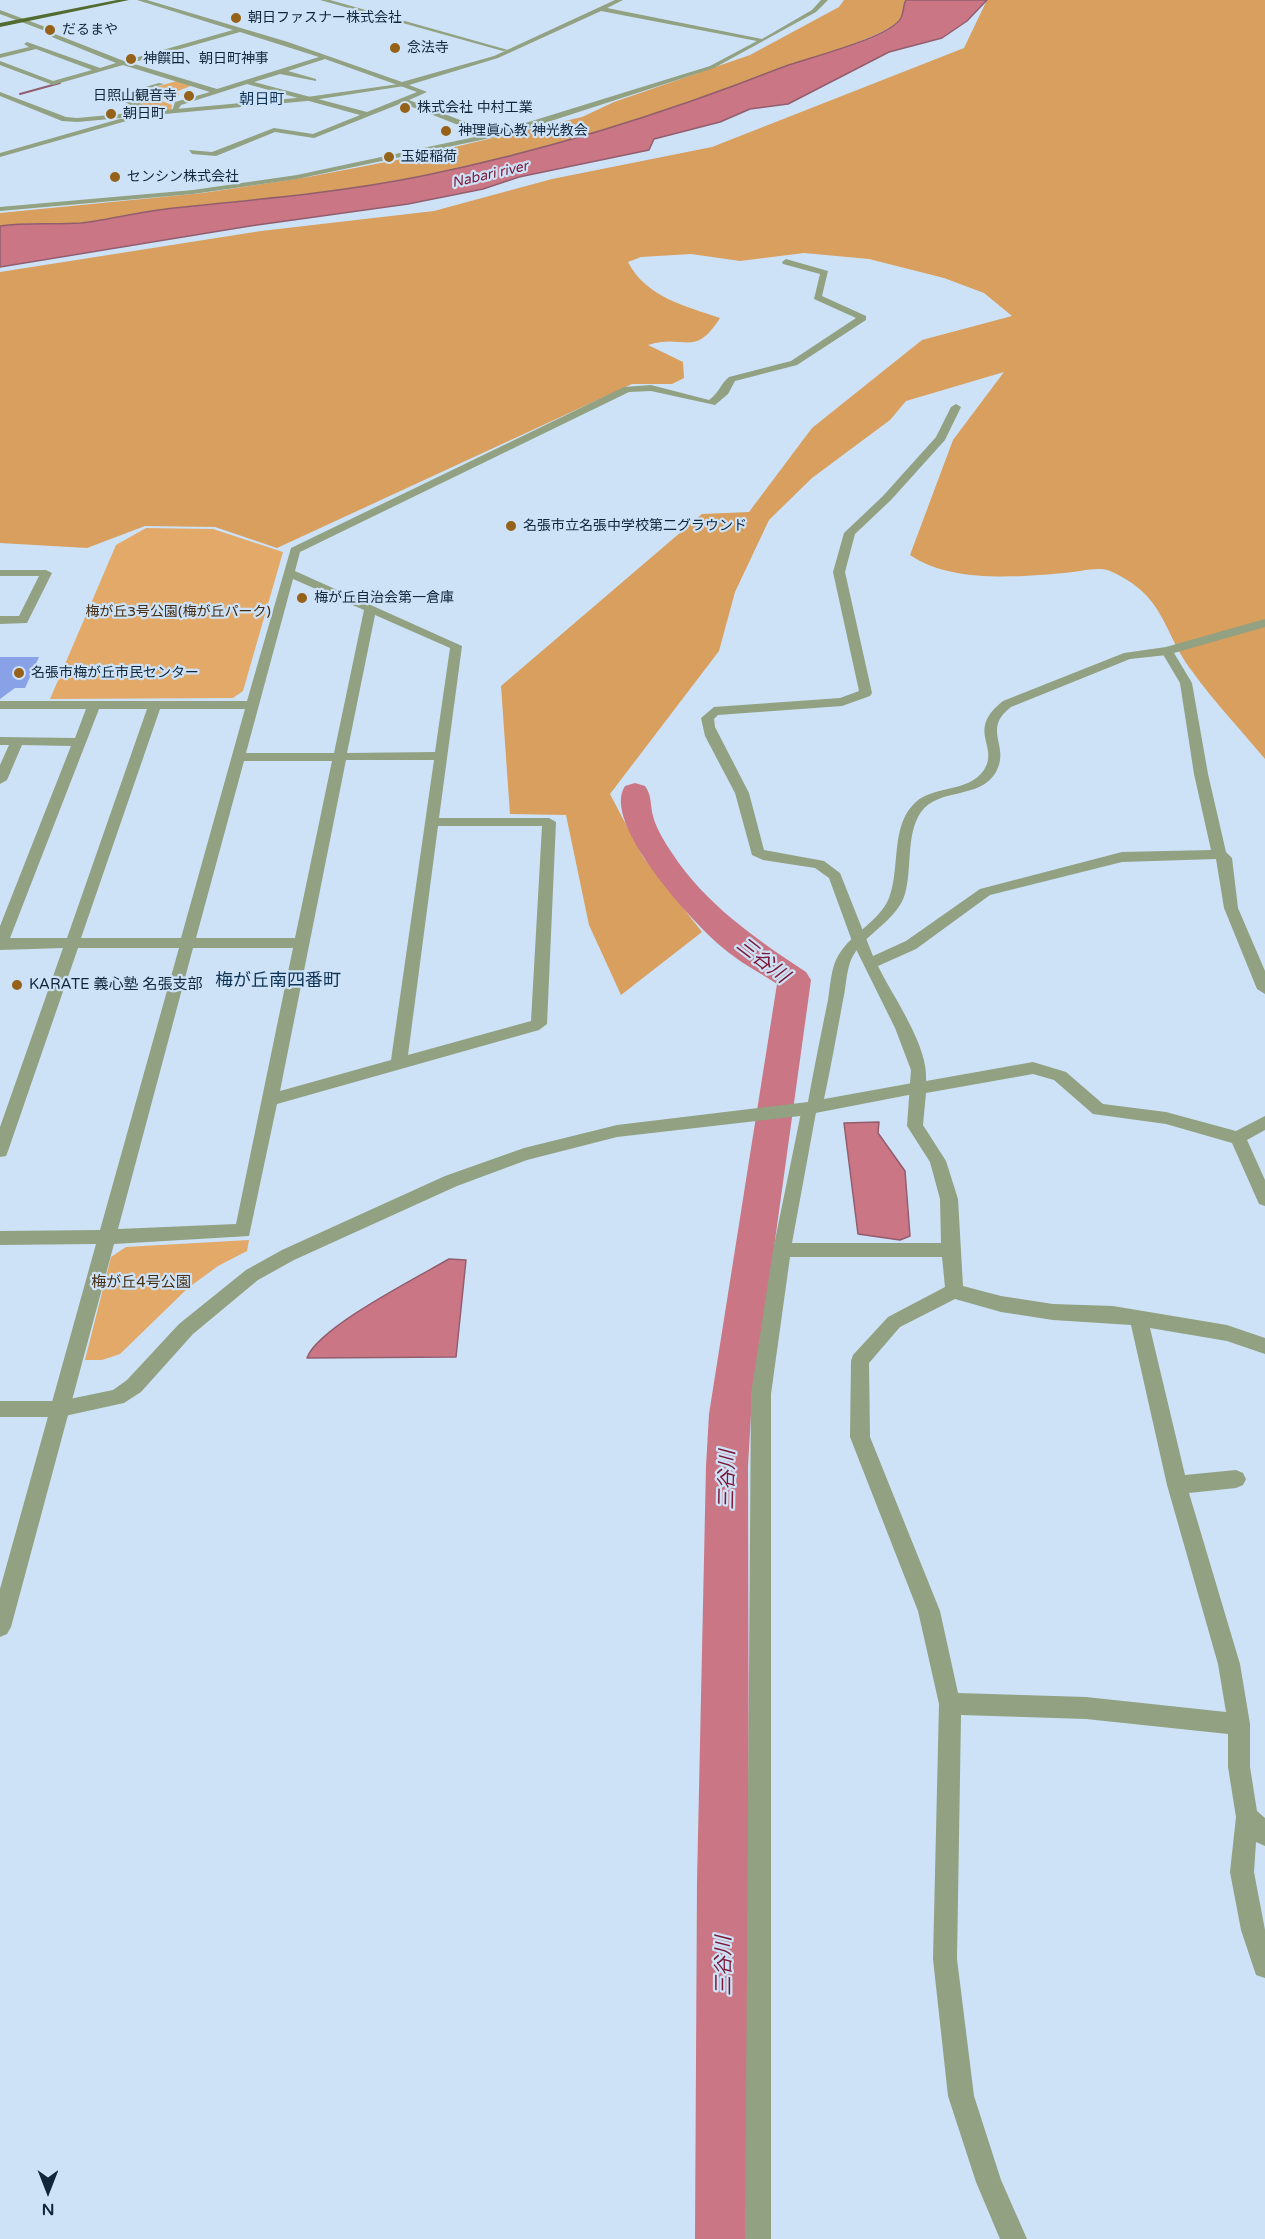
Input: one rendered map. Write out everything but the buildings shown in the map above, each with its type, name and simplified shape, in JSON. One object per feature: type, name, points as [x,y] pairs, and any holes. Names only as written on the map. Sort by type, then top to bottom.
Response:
[{"type":"main road","points":[[0,25],[126,0]]},
{"type":"street","points":[[140,0],[326,57],[423,92],[314,136],[274,130],[213,154],[192,152]]},
{"type":"street","points":[[323,0],[506,50]]},
{"type":"street","points":[[2,96],[65,119],[307,99],[404,84],[480,63],[620,0]]},
{"type":"street","points":[[0,209],[193,192],[289,178],[534,126],[712,67],[814,11],[825,0]]},
{"type":"street","points":[[600,9],[728,32],[763,41]]},
{"type":"street","points":[[0,12],[54,33],[49,34],[56,37],[218,92]]},
{"type":"street","points":[[0,63],[53,83],[240,30]]},
{"type":"street","points":[[27,44],[100,70]]},
{"type":"street","points":[[0,56],[37,47]]},
{"type":"street","points":[[176,111],[178,104],[326,57]]},
{"type":"street","points":[[325,69],[343,63]]},
{"type":"street","points":[[282,72],[314,80]]},
{"type":"street","points":[[249,83],[370,115]]},
{"type":"street","points":[[152,113],[118,96],[161,84]]},
{"type":"street","points":[[198,98],[224,106]]},
{"type":"street","points":[[404,101],[493,136]]},
{"type":"street","points":[[65,119],[67,136]]},
{"type":"street","points":[[0,155],[126,120]]},
{"type":"street","points":[[0,1627],[295,550],[627,389],[651,388],[711,403],[725,392],[727,383],[732,379],[794,363],[864,318],[818,297],[825,273],[786,262]]},
{"type":"street","points":[[954,1291],[949,1199],[938,1161],[915,1126],[919,1070],[903,1028],[859,941],[835,876],[819,864],[763,855],[757,852],[753,827],[738,783],[718,747],[707,718],[714,711],[842,702],[866,693],[840,572],[850,533],[887,498],[941,438],[956,406]]},
{"type":"street","points":[[0,573],[46,573],[23,620],[0,620]]},
{"type":"street","points":[[289,573],[456,646],[399,1063]]},
{"type":"street","points":[[0,1238],[107,1238],[243,1232],[370,609]]},
{"type":"street","points":[[758,2239],[761,1395],[782,1250],[808,1108],[843,961],[848,951],[896,899],[910,823],[917,808],[934,797],[971,787],[991,771],[995,755],[989,725],[1000,708],[1128,656],[1167,651],[1265,623]]},
{"type":"street","points":[[1167,651],[1186,683],[1201,774],[1219,854]]},
{"type":"street","points":[[0,705],[254,705]]},
{"type":"street","points":[[94,705],[0,944],[301,943]]},
{"type":"street","points":[[0,1151],[155,705]]},
{"type":"street","points":[[0,741],[80,742]]},
{"type":"street","points":[[0,780],[17,741]]},
{"type":"street","points":[[240,756],[440,756]]},
{"type":"street","points":[[269,1100],[539,1024],[549,822],[431,822]]},
{"type":"street","points":[[870,963],[911,945],[984,892],[1122,857],[1219,854],[1225,858],[1231,908],[1265,989]]},
{"type":"street","points":[[0,1409],[60,1409],[99,1403],[117,1396],[134,1386],[186,1329],[252,1275],[288,1255],[451,1181],[524,1154],[572,1141],[617,1131],[863,1100],[1033,1068],[1060,1076],[1098,1110],[1166,1118],[1238,1138],[1265,1122]]},
{"type":"street","points":[[1238,1138],[1265,1199]]},
{"type":"street","points":[[782,1250],[950,1250]]},
{"type":"street","points":[[1014,2239],[990,2182],[961,2096],[945,1959],[950,1704],[930,1611],[860,1437],[860,1361],[894,1322],[954,1291],[1001,1304],[1053,1312],[1113,1314],[1227,1333],[1265,1346]]},
{"type":"street","points":[[1139,1319],[1177,1485],[1229,1664],[1239,1724],[1239,1767],[1247,1816],[1242,1872],[1253,1930],[1265,1966]]},
{"type":"street","points":[[1177,1485],[1236,1479]]},
{"type":"street","points":[[950,1704],[1086,1708],[1239,1724]]},
{"type":"street","points":[[1247,1816],[1265,1834]]},
{"type":"green space","points":[[180,80],[193,85],[178,91],[179,95],[160,100],[172,105],[171,111],[154,112],[124,96]]},
{"type":"green space","name":"梅が丘3号公園(梅が丘パーク)","points":[[146,528],[213,529],[283,552],[243,691],[233,698],[50,699],[116,545]]},
{"type":"green space","name":"梅が丘4号公園","points":[[249,1240],[247,1251],[218,1266],[188,1288],[120,1354],[102,1360],[85,1360],[111,1257],[126,1247]]},
{"type":"shaded area","points":[[844,0],[906,0],[901,18],[894,25],[864,40],[692,102],[558,144],[422,176],[359,187],[155,210],[81,223],[0,226],[0,213],[203,193],[308,177],[412,157],[582,117],[614,102],[750,55],[839,7]]},
{"type":"shaded area","points":[[987,0],[1265,0],[1265,759],[1192,671],[1152,603],[1142,591],[1128,581],[1110,571],[1100,569],[1027,576],[964,574],[926,564],[910,555],[953,440],[1004,372],[906,401],[890,420],[812,478],[769,520],[735,592],[719,651],[610,794],[643,857],[702,932],[621,995],[589,925],[566,815],[510,814],[501,686],[702,514],[749,512],[812,428],[922,340],[1012,316],[984,293],[944,278],[869,259],[804,253],[740,261],[691,254],[641,257],[628,262],[645,284],[656,292],[680,304],[720,318],[703,338],[696,341],[671,341],[648,345],[683,362],[684,378],[672,384],[632,384],[277,548],[215,527],[145,526],[87,548],[0,543],[0,272],[261,231],[434,211],[552,179],[712,147],[964,48]]},
{"type":"water","name":"Nabari river","points":[[906,0],[987,0],[967,21],[942,38],[889,52],[788,104],[750,109],[720,122],[654,139],[649,150],[519,177],[483,189],[408,204],[250,226],[0,267],[0,226],[81,223],[155,210],[326,192],[422,176],[514,155],[650,115],[865,40],[894,25],[901,18]]},
{"type":"water","points":[[879,1122],[878,1133],[905,1171],[910,1236],[900,1240],[858,1234],[844,1123]]},
{"type":"water","points":[[449,1259],[466,1260],[456,1357],[307,1358],[329,1332],[348,1318]]},
{"type":"waterway","points":[[20,94],[60,83]]},
{"type":"waterway","name":"三谷川","points":[[635,792],[638,818],[659,858],[684,889],[734,940],[794,980],[730,1414],[727,1466],[723,1882],[724,2239]]},
{"type":"place","name":"朝日ファスナー株式会社","points":[[236,18]]},
{"type":"place","name":"だるまや","points":[[50,30]]},
{"type":"place","name":"念法寺","points":[[395,48]]},
{"type":"place","name":"神饌田、朝日町神事","points":[[131,59]]},
{"type":"place","name":"日照山観音寺","points":[[189,96]]},
{"type":"place","name":"株式会社 中村工業","points":[[405,108]]},
{"type":"place","name":"朝日町","points":[[111,114]]},
{"type":"place","name":"神理眞心教 神光教会","points":[[446,131]]},
{"type":"place","name":"玉姫稲荷","points":[[389,157]]},
{"type":"place","name":"センシン株式会社","points":[[115,177]]},
{"type":"place","name":"名張市立名張中学校第二グラウンド","points":[[511,526]]},
{"type":"place","name":"梅が丘自治会第一倉庫","points":[[302,598]]},
{"type":"place","name":"名張市梅が丘市民センター","points":[[19,673]]},
{"type":"place","name":"KARATE 義心塾 名張支部","points":[[17,985]]},
{"type":"district","name":"朝日町","points":[[262,100]]},
{"type":"district","name":"梅が丘南四番町","points":[[278,981]]}]
